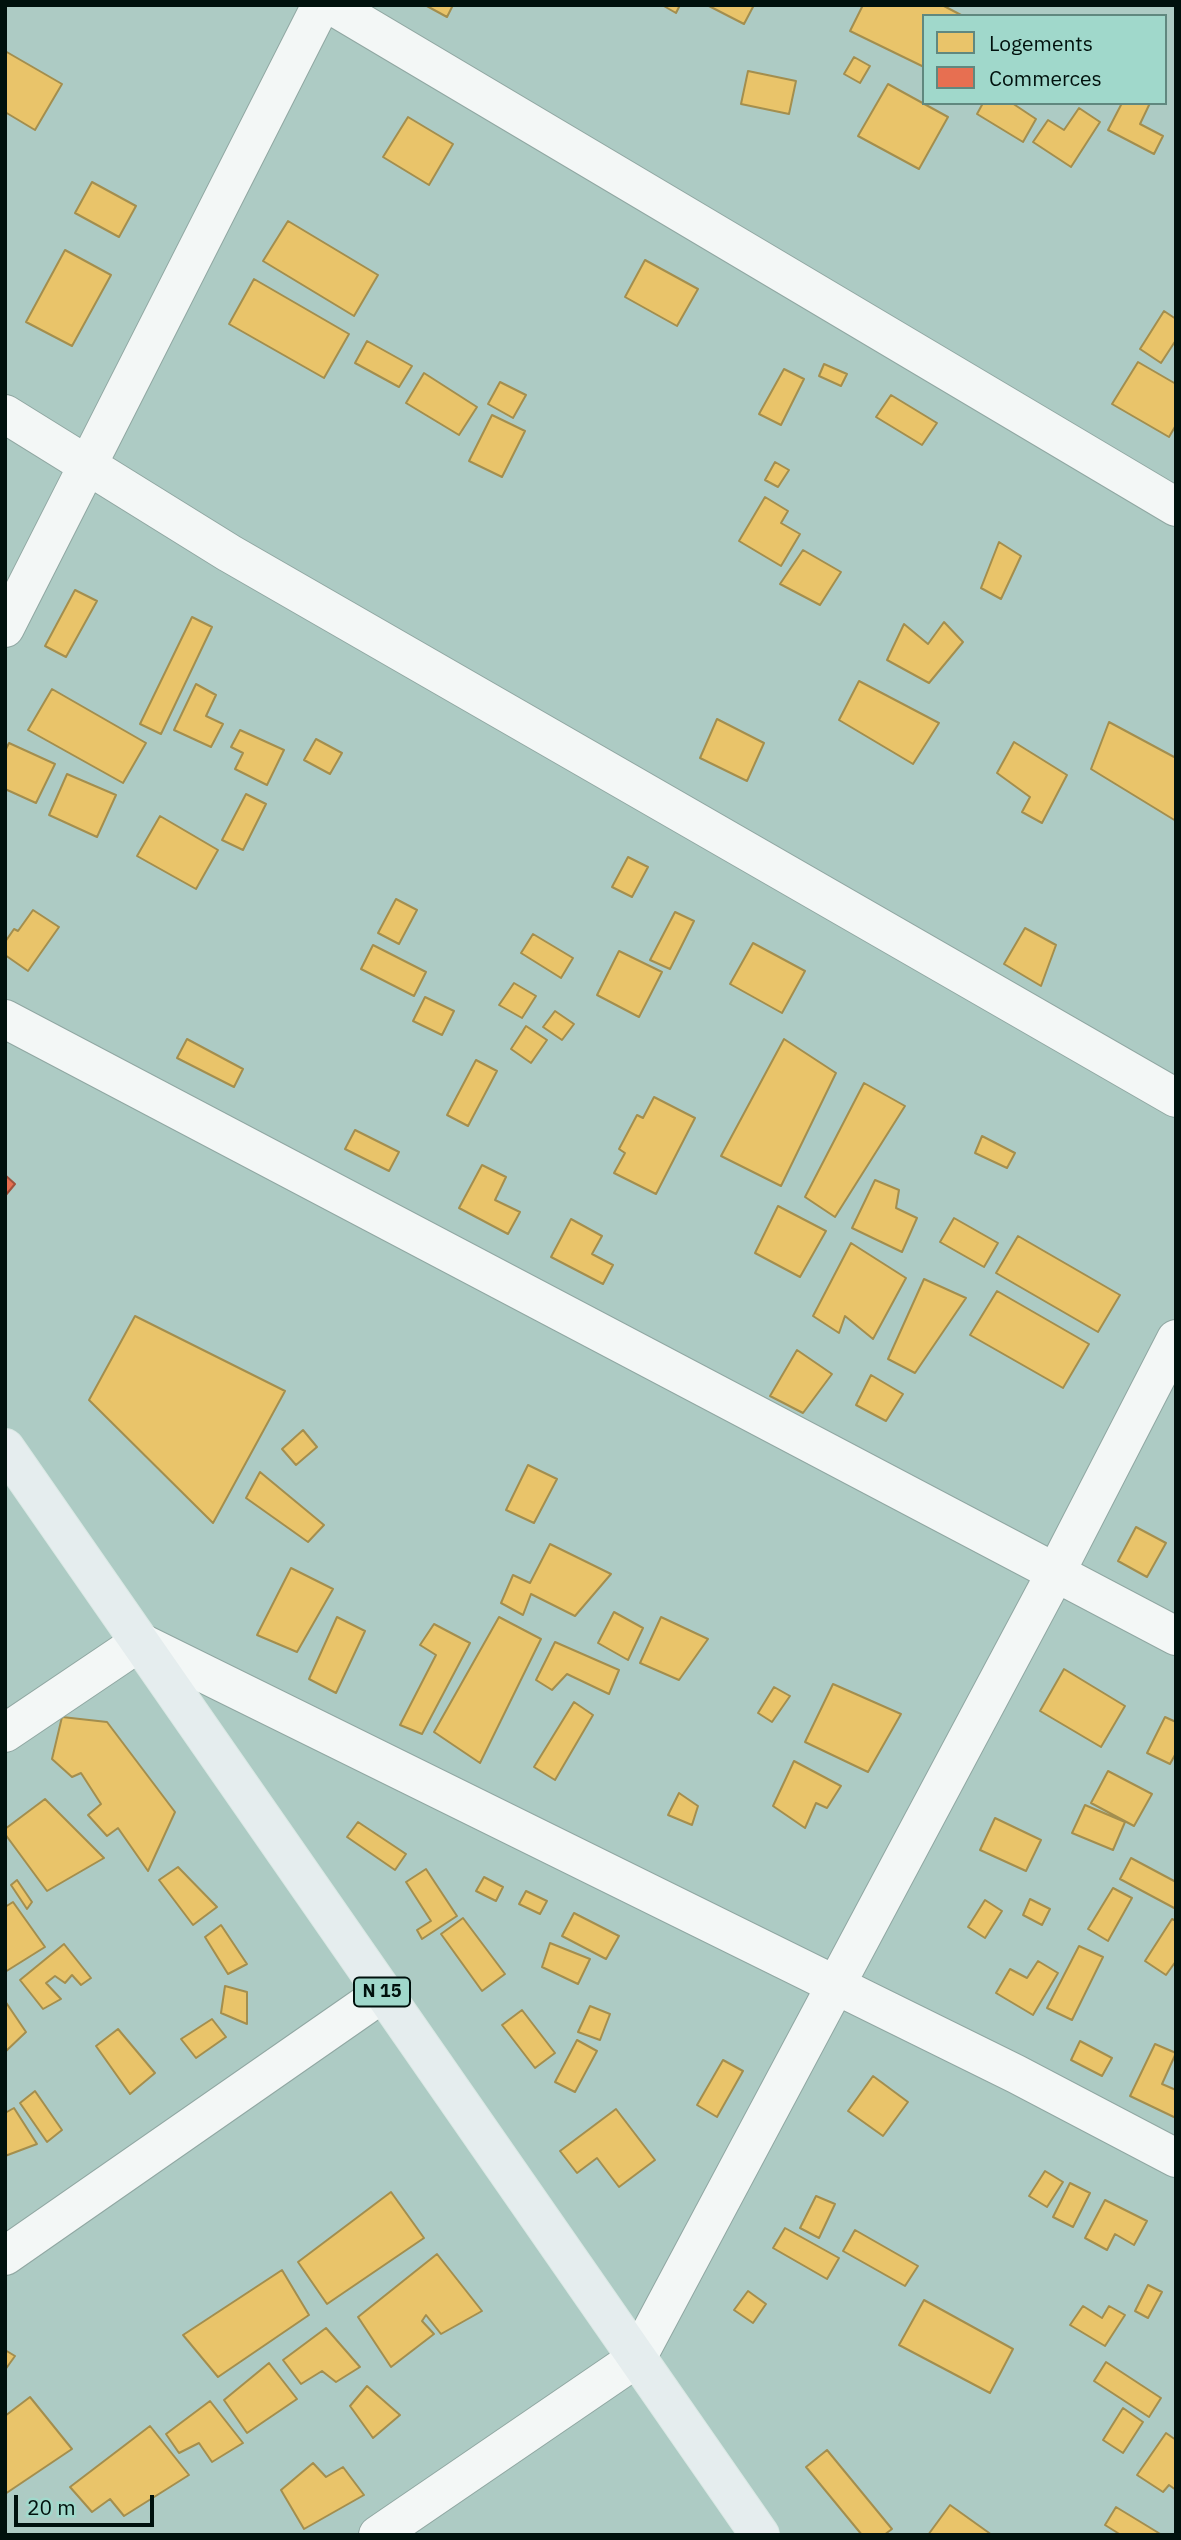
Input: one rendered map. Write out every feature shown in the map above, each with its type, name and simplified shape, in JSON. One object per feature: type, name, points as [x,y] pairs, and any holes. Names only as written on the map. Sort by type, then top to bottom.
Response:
[{"type":"main road","name":"N 15","points":[[5,1448],[760,2535]]},
{"type":"street","points":[[5,628],[321,5]]},
{"type":"street","points":[[331,5],[1176,507]]},
{"type":"street","points":[[5,414],[229,553],[1176,1098]]},
{"type":"street","points":[[5,1019],[1176,1636]]},
{"type":"street","points":[[378,2535],[637,2358],[1056,1572],[1176,1339]]},
{"type":"street","points":[[5,1733],[140,1642],[1016,2074],[1176,2158]]},
{"type":"street","points":[[5,2256],[383,1993]]},
{"type":"building: Logements","points":[[425,5],[453,5],[447,17]]},
{"type":"building: Logements","points":[[662,5],[680,5],[676,13]]},
{"type":"building: Logements","points":[[707,5],[754,5],[744,24]]},
{"type":"building: Logements","points":[[863,5],[942,5],[959,14],[922,14],[922,66],[850,31]]},
{"type":"building: Logements","points":[[5,51],[62,84],[35,130],[5,112]]},
{"type":"building: Logements","points":[[854,57],[870,66],[860,83],[844,74]]},
{"type":"building: Logements","points":[[748,71],[796,81],[789,114],[741,104]]},
{"type":"building: Logements","points":[[888,84],[948,117],[919,169],[858,136]]},
{"type":"building: Logements","points":[[982,105],[1015,105],[1036,119],[1023,142],[977,114]]},
{"type":"building: Logements","points":[[1121,105],[1149,105],[1140,124],[1163,136],[1154,154],[1108,130]]},
{"type":"building: Logements","points":[[1079,108],[1100,122],[1071,167],[1033,142],[1048,120],[1064,130]]},
{"type":"building: Logements","points":[[408,117],[453,144],[429,185],[383,157]]},
{"type":"building: Logements","points":[[92,182],[136,206],[119,237],[75,213]]},
{"type":"building: Logements","points":[[288,221],[378,275],[354,316],[263,261]]},
{"type":"building: Logements","points":[[65,250],[111,275],[72,346],[26,322]]},
{"type":"building: Logements","points":[[645,260],[698,289],[677,326],[625,297]]},
{"type":"building: Logements","points":[[254,279],[349,334],[324,378],[229,324]]},
{"type":"building: Logements","points":[[1164,311],[1176,319],[1176,340],[1161,363],[1140,349]]},
{"type":"building: Logements","points":[[367,341],[412,366],[399,387],[355,363]]},
{"type":"building: Logements","points":[[1138,362],[1176,384],[1176,425],[1169,437],[1112,404]]},
{"type":"building: Logements","points":[[824,364],[847,374],[841,386],[819,376]]},
{"type":"building: Logements","points":[[784,369],[804,379],[781,425],[759,414]]},
{"type":"building: Logements","points":[[424,373],[477,407],[459,435],[406,403]]},
{"type":"building: Logements","points":[[500,382],[526,395],[513,418],[488,404]]},
{"type":"building: Logements","points":[[891,395],[937,423],[922,445],[876,417]]},
{"type":"building: Logements","points":[[492,415],[525,431],[502,477],[469,461]]},
{"type":"building: Logements","points":[[775,462],[789,470],[778,487],[765,480]]},
{"type":"building: Logements","points":[[765,497],[788,511],[781,523],[800,534],[781,566],[739,541]]},
{"type":"building: Logements","points":[[999,542],[1021,556],[1001,599],[981,588]]},
{"type":"building: Logements","points":[[803,550],[841,572],[820,605],[780,584]]},
{"type":"building: Logements","points":[[75,590],[97,601],[66,657],[45,646]]},
{"type":"building: Logements","points":[[192,617],[212,627],[161,734],[140,724]]},
{"type":"building: Logements","points":[[944,622],[963,642],[929,683],[887,660],[904,624],[928,644]]},
{"type":"building: Logements","points":[[859,681],[939,723],[913,764],[839,720]]},
{"type":"building: Logements","points":[[196,684],[216,695],[206,716],[223,724],[211,747],[174,730]]},
{"type":"building: Logements","points":[[52,689],[146,743],[123,783],[28,730]]},
{"type":"building: Logements","points":[[717,719],[764,743],[747,781],[700,758]]},
{"type":"building: Logements","points":[[1109,722],[1176,758],[1176,821],[1091,769]]},
{"type":"building: Logements","points":[[240,730],[284,750],[267,785],[235,769],[243,753],[231,747]]},
{"type":"building: Logements","points":[[316,739],[342,753],[330,774],[304,760]]},
{"type":"building: Logements","points":[[1014,742],[1067,775],[1042,823],[1022,812],[1030,797],[997,773]]},
{"type":"building: Logements","points":[[9,743],[55,764],[36,803],[5,789],[5,751]]},
{"type":"building: Logements","points":[[67,774],[116,795],[97,837],[49,815]]},
{"type":"building: Logements","points":[[246,794],[266,804],[243,850],[222,840]]},
{"type":"building: Logements","points":[[160,816],[218,850],[196,889],[137,856]]},
{"type":"building: Logements","points":[[628,857],[648,867],[632,897],[612,887]]},
{"type":"building: Logements","points":[[396,899],[417,910],[399,944],[378,933]]},
{"type":"building: Logements","points":[[33,910],[59,927],[28,971],[5,955],[5,942],[14,929],[18,931]]},
{"type":"building: Logements","points":[[675,912],[694,921],[670,969],[650,960]]},
{"type":"building: Logements","points":[[1025,928],[1056,945],[1041,986],[1004,964]]},
{"type":"building: Logements","points":[[533,934],[573,958],[561,978],[521,953]]},
{"type":"building: Logements","points":[[753,943],[805,971],[782,1013],[730,984]]},
{"type":"building: Logements","points":[[373,945],[426,972],[414,996],[361,969]]},
{"type":"building: Logements","points":[[619,951],[662,972],[639,1017],[597,995]]},
{"type":"building: Logements","points":[[514,983],[536,996],[522,1018],[499,1005]]},
{"type":"building: Logements","points":[[425,997],[454,1011],[442,1035],[413,1021]]},
{"type":"building: Logements","points":[[555,1011],[574,1024],[562,1040],[543,1027]]},
{"type":"building: Logements","points":[[526,1026],[547,1040],[531,1063],[511,1049]]},
{"type":"building: Logements","points":[[187,1039],[243,1069],[234,1087],[177,1058]]},
{"type":"building: Logements","points":[[784,1039],[836,1073],[781,1186],[721,1156]]},
{"type":"building: Logements","points":[[476,1060],[497,1071],[468,1126],[447,1115]]},
{"type":"building: Logements","points":[[864,1083],[905,1106],[835,1217],[805,1197]]},
{"type":"building: Logements","points":[[654,1097],[695,1118],[656,1194],[614,1173],[625,1153],[619,1149],[637,1115],[643,1118]]},
{"type":"building: Logements","points":[[355,1130],[399,1152],[389,1171],[345,1149]]},
{"type":"building: Logements","points":[[982,1136],[1015,1153],[1007,1168],[975,1153]]},
{"type":"building: Logements","points":[[482,1165],[506,1177],[495,1200],[520,1212],[508,1234],[459,1208]]},
{"type":"building: Logements","points":[[875,1180],[899,1190],[896,1208],[917,1218],[902,1252],[852,1228]]},
{"type":"building: Logements","points":[[778,1206],[826,1231],[800,1277],[755,1253]]},
{"type":"building: Logements","points":[[954,1218],[998,1243],[984,1267],[940,1242]]},
{"type":"building: Logements","points":[[571,1219],[602,1236],[592,1254],[613,1265],[603,1284],[551,1257]]},
{"type":"building: Logements","points":[[1018,1236],[1120,1295],[1098,1332],[996,1273]]},
{"type":"building: Logements","points":[[851,1243],[906,1278],[873,1339],[845,1316],[839,1333],[813,1316]]},
{"type":"building: Logements","points":[[924,1279],[966,1298],[915,1373],[888,1359]]},
{"type":"building: Logements","points":[[997,1291],[1089,1344],[1063,1388],[970,1335]]},
{"type":"building: Logements","points":[[135,1316],[285,1391],[213,1523],[89,1400]]},
{"type":"building: Logements","points":[[797,1350],[832,1374],[803,1413],[770,1396]]},
{"type":"building: Logements","points":[[871,1375],[903,1394],[886,1421],[856,1405]]},
{"type":"building: Logements","points":[[303,1430],[317,1447],[296,1465],[282,1449]]},
{"type":"building: Logements","points":[[528,1465],[557,1479],[534,1523],[506,1510]]},
{"type":"building: Logements","points":[[260,1472],[324,1525],[308,1542],[246,1498]]},
{"type":"building: Logements","points":[[1136,1527],[1166,1543],[1147,1577],[1118,1561]]},
{"type":"building: Logements","points":[[550,1544],[611,1574],[575,1616],[531,1594],[523,1615],[501,1603],[513,1575],[530,1583]]},
{"type":"building: Logements","points":[[291,1568],[333,1589],[297,1652],[257,1635]]},
{"type":"building: Logements","points":[[614,1612],[643,1628],[628,1660],[598,1643]]},
{"type":"building: Logements","points":[[337,1617],[365,1631],[336,1693],[309,1679]]},
{"type":"building: Logements","points":[[499,1617],[541,1639],[480,1763],[434,1732]]},
{"type":"building: Logements","points":[[661,1617],[708,1639],[679,1680],[640,1663]]},
{"type":"building: Logements","points":[[434,1624],[470,1643],[422,1734],[400,1725],[436,1655],[420,1645]]},
{"type":"building: Logements","points":[[555,1642],[619,1670],[609,1694],[567,1674],[552,1690],[536,1680]]},
{"type":"building: Logements","points":[[1064,1669],[1125,1706],[1101,1747],[1040,1711]]},
{"type":"building: Logements","points":[[833,1684],[901,1714],[868,1772],[805,1742]]},
{"type":"building: Logements","points":[[774,1687],[790,1696],[772,1722],[758,1713]]},
{"type":"building: Logements","points":[[574,1702],[593,1715],[555,1780],[534,1767]]},
{"type":"building: Logements","points":[[62,1717],[107,1722],[175,1812],[148,1871],[118,1828],[107,1836],[88,1815],[101,1804],[81,1773],[72,1777],[52,1759]]},
{"type":"building: Logements","points":[[1165,1717],[1176,1722],[1176,1753],[1170,1764],[1147,1753]]},
{"type":"building: Logements","points":[[794,1761],[841,1786],[827,1808],[816,1803],[805,1828],[773,1806]]},
{"type":"building: Logements","points":[[1108,1771],[1152,1794],[1134,1826],[1091,1803]]},
{"type":"building: Logements","points":[[679,1793],[698,1806],[692,1825],[668,1815]]},
{"type":"building: Logements","points":[[45,1799],[104,1858],[47,1891],[5,1834],[5,1829]]},
{"type":"building: Logements","points":[[1085,1805],[1125,1822],[1113,1850],[1072,1833]]},
{"type":"building: Logements","points":[[995,1818],[1041,1840],[1026,1871],[980,1850]]},
{"type":"building: Logements","points":[[358,1822],[406,1854],[395,1870],[347,1837]]},
{"type":"building: Logements","points":[[1131,1858],[1176,1882],[1176,1909],[1120,1879]]},
{"type":"building: Logements","points":[[178,1867],[217,1907],[193,1925],[159,1880]]},
{"type":"building: Logements","points":[[426,1869],[457,1916],[422,1939],[417,1930],[431,1921],[406,1882]]},
{"type":"building: Logements","points":[[484,1877],[503,1887],[496,1901],[476,1891]]},
{"type":"building: Logements","points":[[17,1880],[32,1902],[27,1909],[11,1885]]},
{"type":"building: Logements","points":[[1113,1888],[1132,1898],[1108,1941],[1088,1929]]},
{"type":"building: Logements","points":[[526,1891],[547,1901],[540,1914],[519,1904]]},
{"type":"building: Logements","points":[[1030,1899],[1050,1909],[1042,1925],[1023,1915]]},
{"type":"building: Logements","points":[[985,1900],[1002,1911],[985,1938],[968,1927]]},
{"type":"building: Logements","points":[[13,1902],[45,1947],[5,1972],[5,1907]]},
{"type":"building: Logements","points":[[574,1913],[619,1936],[606,1959],[562,1936]]},
{"type":"building: Logements","points":[[463,1918],[505,1974],[482,1991],[441,1934]]},
{"type":"building: Logements","points":[[1172,1919],[1176,1921],[1176,1961],[1166,1975],[1145,1961]]},
{"type":"building: Logements","points":[[221,1925],[247,1964],[228,1974],[205,1937]]},
{"type":"building: Logements","points":[[550,1943],[590,1959],[578,1984],[542,1967]]},
{"type":"building: Logements","points":[[64,1944],[91,1978],[81,1985],[72,1975],[65,1983],[55,1976],[46,1983],[61,1999],[43,2009],[20,1980]]},
{"type":"building: Logements","points":[[1079,1946],[1103,1957],[1072,2020],[1047,2008]]},
{"type":"building: Logements","points":[[1038,1961],[1058,1973],[1033,2015],[996,1993],[1010,1969],[1027,1978]]},
{"type":"building: Logements","points":[[225,1986],[247,1992],[247,2024],[221,2013]]},
{"type":"building: Logements","points":[[5,2001],[26,2032],[5,2052]]},
{"type":"building: Logements","points":[[590,2006],[610,2014],[600,2040],[578,2032]]},
{"type":"building: Logements","points":[[522,2010],[555,2053],[535,2068],[502,2025]]},
{"type":"building: Logements","points":[[212,2019],[226,2037],[196,2058],[181,2039]]},
{"type":"building: Logements","points":[[118,2029],[155,2073],[130,2094],[96,2046]]},
{"type":"building: Logements","points":[[577,2040],[597,2051],[575,2092],[555,2082]]},
{"type":"building: Logements","points":[[1080,2041],[1112,2058],[1102,2076],[1071,2060]]},
{"type":"building: Logements","points":[[1155,2044],[1176,2053],[1162,2084],[1176,2090],[1176,2118],[1130,2096]]},
{"type":"building: Logements","points":[[723,2060],[743,2071],[717,2117],[697,2105]]},
{"type":"building: Logements","points":[[873,2076],[908,2102],[883,2136],[848,2111]]},
{"type":"building: Logements","points":[[35,2091],[62,2130],[47,2142],[20,2103]]},
{"type":"building: Logements","points":[[14,2108],[37,2144],[5,2156],[5,2113]]},
{"type":"building: Logements","points":[[616,2109],[655,2160],[619,2187],[597,2158],[577,2173],[560,2151]]},
{"type":"building: Logements","points":[[1045,2171],[1063,2182],[1047,2207],[1029,2196]]},
{"type":"building: Logements","points":[[1070,2183],[1090,2193],[1073,2227],[1053,2217]]},
{"type":"building: Logements","points":[[391,2192],[424,2238],[327,2304],[298,2262]]},
{"type":"building: Logements","points":[[816,2196],[835,2204],[819,2238],[800,2228]]},
{"type":"building: Logements","points":[[1105,2200],[1147,2221],[1134,2245],[1115,2234],[1107,2250],[1085,2238]]},
{"type":"building: Logements","points":[[785,2228],[839,2258],[827,2279],[773,2248]]},
{"type":"building: Logements","points":[[855,2230],[918,2266],[905,2286],[843,2251]]},
{"type":"building: Logements","points":[[437,2254],[482,2311],[441,2334],[426,2315],[422,2321],[434,2334],[391,2367],[358,2317]]},
{"type":"building: Logements","points":[[282,2270],[309,2315],[218,2377],[183,2335]]},
{"type":"building: Logements","points":[[1148,2285],[1162,2292],[1148,2318],[1135,2311]]},
{"type":"building: Logements","points":[[748,2291],[766,2304],[753,2323],[734,2310]]},
{"type":"building: Logements","points":[[924,2300],[1013,2349],[990,2393],[899,2345]]},
{"type":"building: Logements","points":[[1083,2306],[1102,2318],[1109,2306],[1125,2315],[1105,2346],[1070,2325]]},
{"type":"building: Logements","points":[[326,2328],[360,2367],[336,2382],[322,2371],[301,2384],[283,2360]]},
{"type":"building: Logements","points":[[5,2350],[15,2356],[5,2370]]},
{"type":"building: Logements","points":[[1106,2362],[1161,2398],[1149,2417],[1094,2381]]},
{"type":"building: Logements","points":[[269,2363],[297,2399],[247,2433],[224,2400]]},
{"type":"building: Logements","points":[[367,2386],[400,2415],[373,2438],[350,2406]]},
{"type":"building: Logements","points":[[30,2397],[72,2449],[5,2494],[5,2416]]},
{"type":"building: Logements","points":[[210,2401],[243,2443],[212,2462],[199,2443],[179,2453],[166,2434]]},
{"type":"building: Logements","points":[[1123,2408],[1143,2422],[1123,2453],[1103,2440]]},
{"type":"building: Logements","points":[[150,2426],[189,2475],[124,2516],[110,2499],[92,2512],[70,2487]]},
{"type":"building: Logements","points":[[1166,2433],[1176,2440],[1176,2490],[1169,2485],[1163,2492],[1137,2475]]},
{"type":"building: Logements","points":[[827,2450],[892,2529],[884,2535],[862,2535],[806,2467]]},
{"type":"building: Logements","points":[[313,2463],[326,2477],[343,2467],[364,2495],[304,2529],[281,2490]]},
{"type":"building: Logements","points":[[950,2505],[992,2535],[928,2535]]},
{"type":"building: Logements","points":[[1116,2507],[1162,2535],[1121,2535],[1105,2525]]},
{"type":"building: Commerces","points":[[5,1175],[15,1184],[5,1196]]}]
